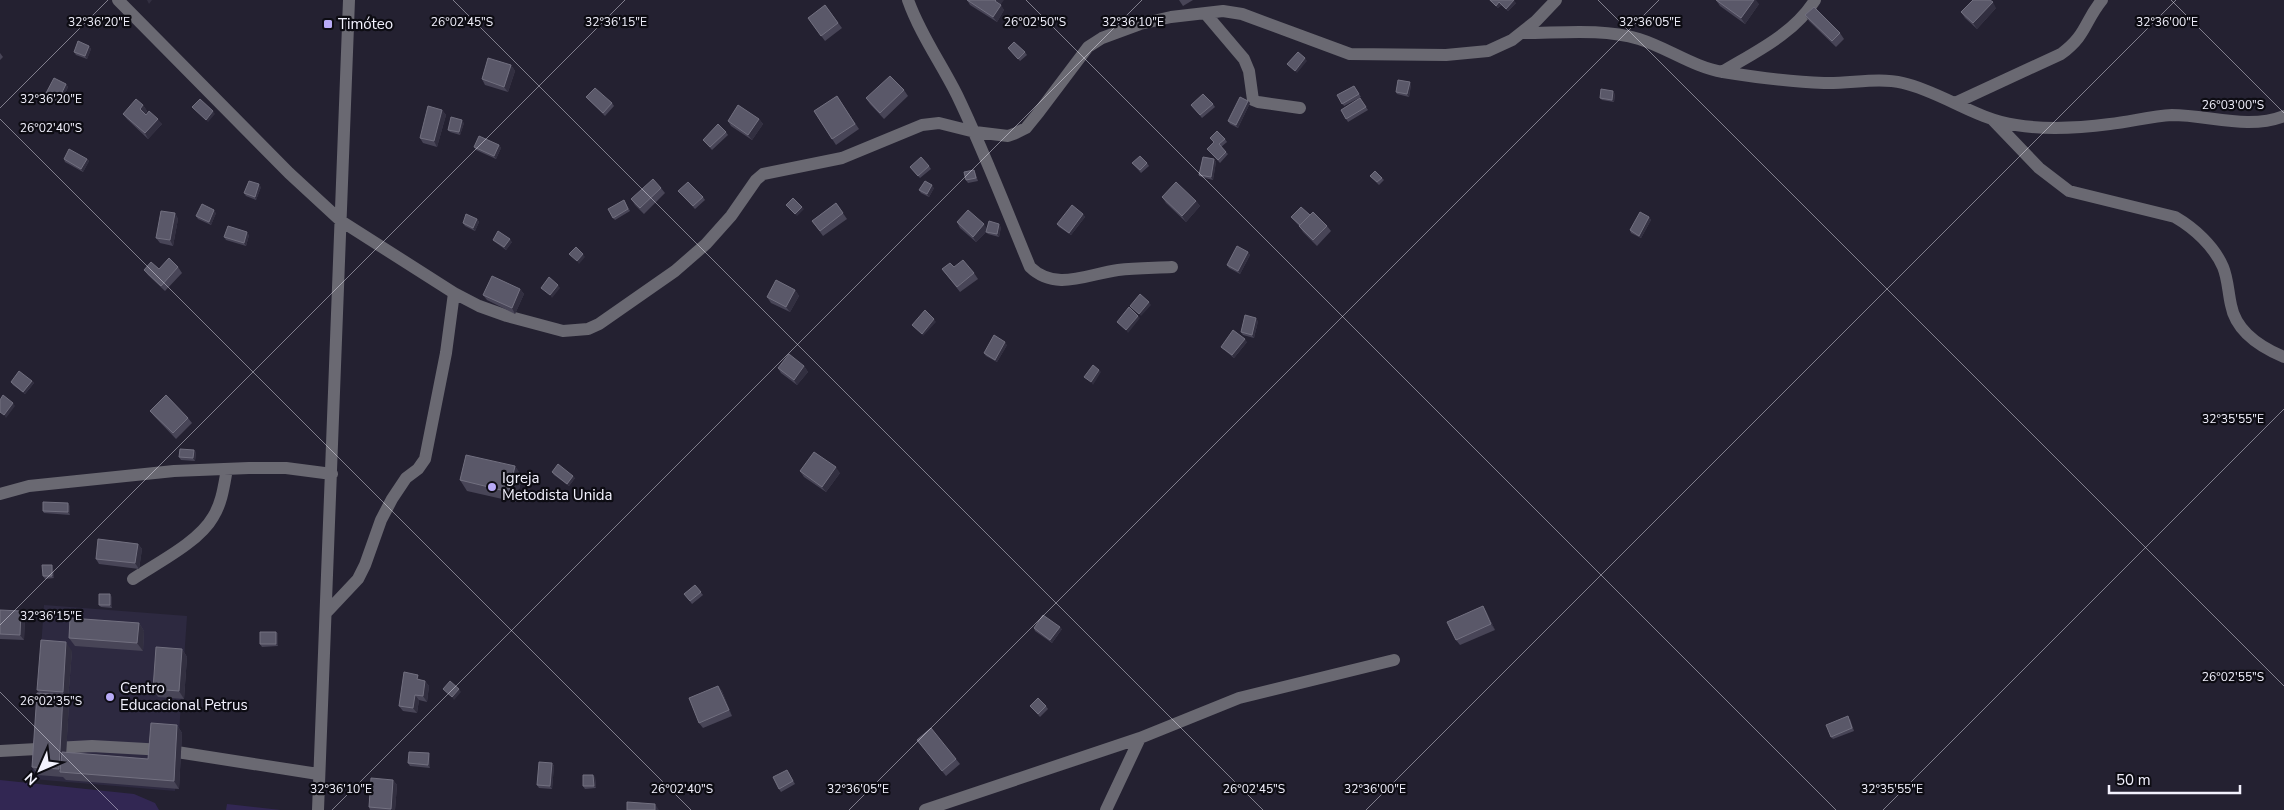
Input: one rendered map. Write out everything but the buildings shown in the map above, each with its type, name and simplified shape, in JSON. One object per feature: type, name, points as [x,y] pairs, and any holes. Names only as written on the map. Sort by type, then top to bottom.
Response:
[{"type":"street","points":[[118,0],[289,173],[341,221],[454,293],[498,313],[563,331],[588,328],[599,324],[675,271],[700,249],[731,216],[748,190],[763,174],[842,158],[922,125],[939,123],[974,132],[1008,136],[1026,128],[1088,47],[1102,38],[1140,24],[1205,12],[1223,11],[1242,14],[1344,52],[1373,56],[1469,54],[1488,51],[1522,33],[1556,0]]},
{"type":"street","points":[[318,810],[349,0]]},
{"type":"street","points":[[908,0],[926,40],[954,89],[974,132],[1030,267],[1037,274],[1058,281],[1074,280],[1117,270],[1172,267]]},
{"type":"street","points":[[1722,72],[1785,32],[1802,17],[1815,0]]},
{"type":"street","points":[[1955,103],[2061,54],[2075,44],[2102,0]]},
{"type":"street","points":[[1205,12],[1244,58],[1249,71],[1253,100],[1300,108]]},
{"type":"street","points":[[1522,33],[1614,33],[1641,40],[1700,66],[1722,72],[1823,83],[1899,82],[1926,89],[1993,120],[2016,125],[2054,128],[2111,124],[2171,115],[2247,123],[2264,122],[2284,116]]},
{"type":"street","points":[[1993,120],[2039,168],[2070,191],[2175,217],[2187,224],[2203,238],[2222,266],[2231,306],[2242,330],[2269,350],[2284,356]]},
{"type":"street","points":[[326,613],[358,579],[381,520],[392,499],[406,478],[418,469],[425,459],[446,353],[454,293]]},
{"type":"street","points":[[0,494],[30,486],[166,472],[227,468],[286,468],[332,474]]},
{"type":"street","points":[[132,579],[180,549],[202,531],[213,518],[221,498],[227,468]]},
{"type":"street","points":[[925,810],[1140,738],[1239,698],[1394,660]]},
{"type":"street","points":[[1106,810],[1140,738]]},
{"type":"street","points":[[0,751],[92,746],[164,750],[318,774]]},
{"type":"shaded area","name":"Centro Educacional Petrus","points":[[44,605],[187,616],[175,791],[32,779]]},
{"type":"shaded area","points":[[0,780],[134,794],[155,803],[159,810],[0,810]]},
{"type":"shaded area","points":[[227,804],[281,810],[226,810]]},
{"type":"place","name":"Timóteo","points":[[328,24]]},
{"type":"place","name":"Igreja Metodista Unida","points":[[492,487]]},
{"type":"place","name":"Centro Educacional Petrus","points":[[110,697]]}]
